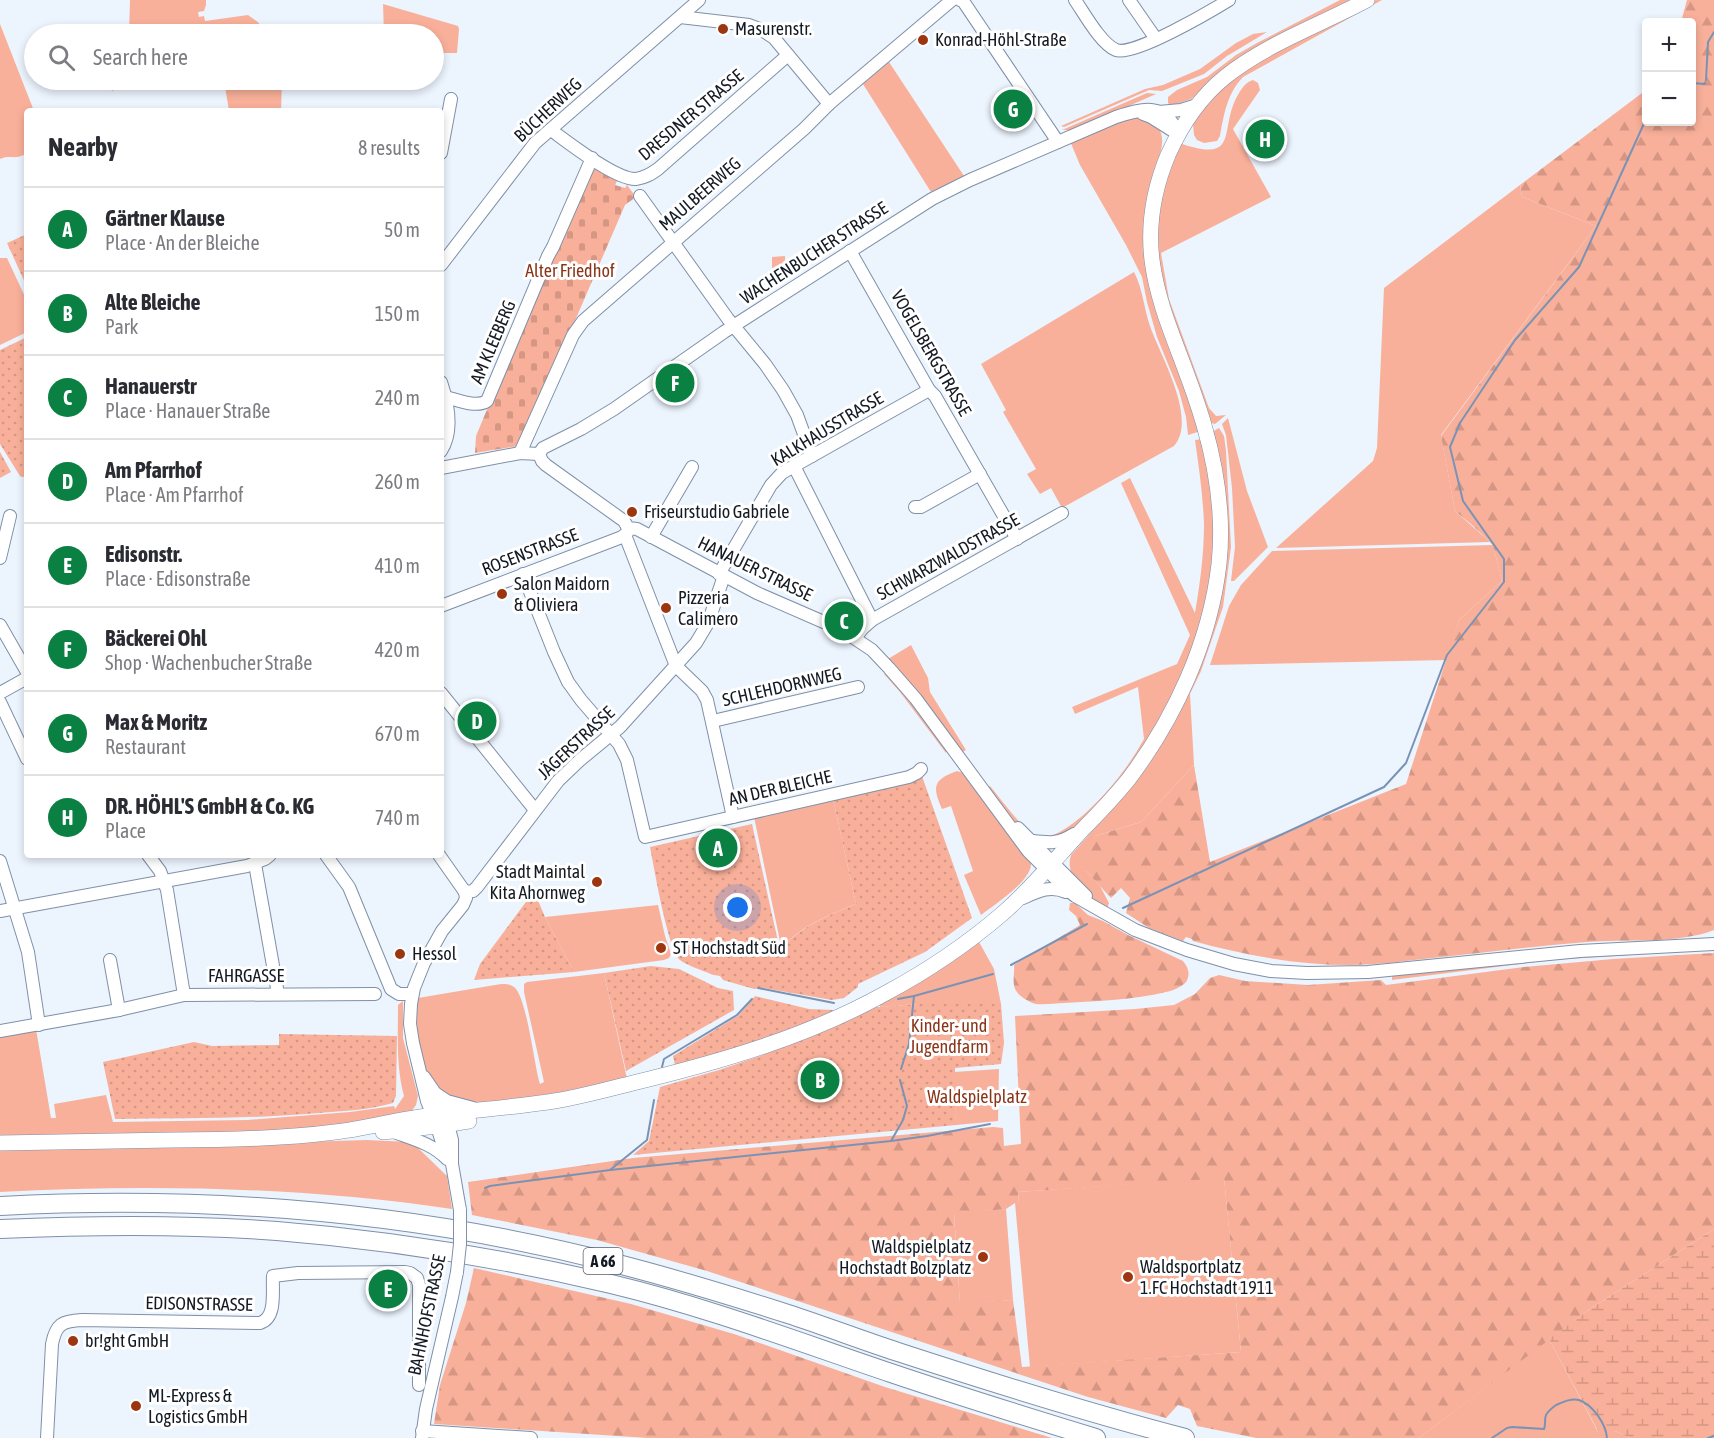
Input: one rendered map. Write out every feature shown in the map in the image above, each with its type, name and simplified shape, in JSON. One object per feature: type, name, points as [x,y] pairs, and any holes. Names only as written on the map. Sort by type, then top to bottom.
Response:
[{"type":"highway","name":"A 66","points":[[0,1206],[131,1203],[281,1208],[368,1217],[515,1241],[615,1263],[716,1291],[1006,1386],[1116,1420],[1185,1438]]},
{"type":"highway","name":"A 66","points":[[0,1229],[142,1226],[276,1231],[365,1240],[512,1262],[613,1284],[673,1301],[764,1329],[988,1405],[1096,1438]]},
{"type":"main road","points":[[0,1143],[243,1139],[339,1132],[514,1113],[707,1064],[764,1047],[812,1029],[867,1004],[909,980],[976,934],[1016,901],[1050,867],[1128,780],[1156,737],[1182,690],[1197,654],[1214,595],[1219,561],[1220,521],[1213,460],[1202,417],[1161,304],[1151,257],[1150,240],[1154,201],[1163,169],[1178,134],[1197,105],[1221,80],[1257,56],[1367,0]]},
{"type":"main road","points":[[339,1132],[393,1132],[483,1110],[551,1102]]},
{"type":"street","name":"BÜCHERWEG","points":[[444,262],[535,143],[699,0]]},
{"type":"street","points":[[960,0],[1058,142]]},
{"type":"street","name":"MAULBEERWEG","points":[[520,453],[578,327],[804,129],[829,104],[960,0]]},
{"type":"street","points":[[1075,0],[1099,35],[1109,46],[1121,51],[1156,39],[1229,0]]},
{"type":"street","points":[[1129,0],[1156,39]]},
{"type":"street","points":[[680,17],[754,26],[762,30],[774,38],[829,104]]},
{"type":"street","name":"DRESDNER STRASSE","points":[[550,130],[625,177],[638,179],[650,175],[788,55]]},
{"type":"street","points":[[444,137],[451,99]]},
{"type":"street","name":"WACHENBUCHER STRASSE","points":[[539,454],[543,448],[575,433],[614,410],[734,326],[949,189],[1127,113],[1137,110],[1158,112],[1181,110],[1197,105]]},
{"type":"street","points":[[1158,112],[1172,120],[1178,134]]},
{"type":"street","points":[[1127,113],[1151,117],[1178,134]]},
{"type":"street","name":"AM KLEEBERG","points":[[446,397],[476,404],[484,404],[487,401],[592,158]]},
{"type":"street","points":[[640,196],[787,397],[797,415],[812,456]]},
{"type":"street","name":"VOGELSBERGSTRASSE","points":[[850,251],[1017,539]]},
{"type":"street","name":"KALKHAUSSTRASSE","points":[[676,666],[704,631],[721,575],[773,481],[794,466],[929,390]]},
{"type":"street","points":[[444,391],[447,411],[447,438],[444,444]]},
{"type":"street","points":[[444,467],[520,453],[539,454]]},
{"type":"street","name":"HANAUER STRASSE","points":[[539,454],[546,465],[624,521],[627,531],[637,529],[721,575],[776,602],[832,625],[855,638],[882,660],[916,699],[1028,851],[1050,867]]},
{"type":"street","points":[[794,466],[872,620]]},
{"type":"street","points":[[651,537],[692,467]]},
{"type":"street","points":[[915,507],[921,507],[980,474]]},
{"type":"street","name":"SCHWARZWALDSTRASSE","points":[[855,638],[872,620],[1062,513]]},
{"type":"street","points":[[0,558],[10,516]]},
{"type":"street","points":[[627,531],[676,666],[704,694],[709,705],[734,817]]},
{"type":"street","name":"ROSENSTRASSE","points":[[444,605],[627,531]]},
{"type":"street","points":[[523,574],[568,682],[580,700],[611,735]]},
{"type":"street","points":[[0,625],[24,667]]},
{"type":"street","name":"JÄGERSTRASSE","points":[[412,994],[430,951],[442,931],[463,905],[466,898],[465,892],[477,887],[565,773],[620,727],[676,666]]},
{"type":"street","points":[[0,693],[24,680]]},
{"type":"street","name":"SCHLEHDORNWEG","points":[[713,722],[858,687]]},
{"type":"street","points":[[444,697],[535,810]]},
{"type":"street","points":[[0,702],[24,753]]},
{"type":"street","name":"AN DER BLEICHE","points":[[611,735],[619,744],[629,764],[645,837],[909,777],[921,769]]},
{"type":"street","name":"HANAUER STRASSE","points":[[1001,813],[1032,841],[1050,867]]},
{"type":"street","points":[[1032,841],[1047,843],[1062,841],[1086,827]]},
{"type":"street","points":[[150,858],[160,871],[167,890],[184,994]]},
{"type":"street","points":[[0,910],[255,864],[265,858]]},
{"type":"street","points":[[328,858],[349,887],[391,989],[404,995],[412,994]]},
{"type":"street","points":[[441,858],[465,892]]},
{"type":"street","points":[[0,861],[31,967],[39,1025]]},
{"type":"street","points":[[255,864],[278,994]]},
{"type":"street","points":[[1050,867],[1063,886],[1075,896]]},
{"type":"street","points":[[1050,867],[1097,907],[1135,930],[1181,948],[1234,964],[1287,972],[1379,971],[1580,951],[1714,944]]},
{"type":"street","points":[[1016,901],[1037,891],[1057,888],[1097,907]]},
{"type":"street","points":[[110,960],[119,1010]]},
{"type":"street","name":"FAHRGASSE","points":[[0,1031],[119,1010],[184,994],[375,994]]},
{"type":"street","name":"BAHNHOFSTRASSE","points":[[412,994],[411,1035],[427,1101],[452,1140],[449,1160],[460,1210],[457,1272],[422,1434]]},
{"type":"street","name":"BAHNHOFSTRASSE","points":[[420,1071],[435,1093],[440,1121]]},
{"type":"street","points":[[435,1093],[447,1101],[483,1110]]},
{"type":"street","points":[[393,1132],[422,1142],[449,1160]]},
{"type":"street","name":"EDISONSTRASSE","points":[[47,1438],[52,1344],[58,1327],[65,1322],[82,1320],[260,1323],[267,1320],[271,1313],[273,1276],[298,1273],[405,1272],[413,1274]]},
{"type":"street","name":"BAHNHOFSTRASSE","points":[[413,1274],[419,1285],[419,1385]]},
{"type":"street","points":[[422,1434],[531,1438]]},
{"type":"green space","points":[[130,0],[206,0],[204,11],[198,12],[199,17],[204,16],[205,21],[248,15],[259,23],[259,24],[129,24]]},
{"type":"green space","points":[[1340,0],[1356,0],[1206,87],[1191,99],[1171,106],[1168,103],[1168,97],[1177,90],[1207,77],[1236,55]]},
{"type":"green space","points":[[1374,0],[1382,0],[1243,77],[1230,97],[1217,141],[1204,143],[1197,140],[1193,124],[1233,76]]},
{"type":"green space","points":[[1687,0],[1714,0],[1714,930],[1668,939],[1587,942],[1391,963],[1350,965],[1290,961],[1251,955],[1193,941],[1186,937],[1183,941],[1149,928],[1126,913],[1130,898],[1121,888],[1111,898],[1086,871],[1083,854],[1095,836],[1141,822],[1194,765],[1210,862],[1406,784],[1459,620],[1502,581],[1493,545],[1455,511],[1441,436],[1596,226],[1522,197],[1520,185],[1642,93],[1642,126],[1696,126],[1696,18],[1682,18]]},
{"type":"green space","points":[[383,4],[458,26],[457,53],[444,53],[444,24],[384,24]]},
{"type":"green space","points":[[0,24],[33,108],[24,108],[24,154],[0,159]]},
{"type":"green space","points":[[1267,32],[1227,56],[1204,74],[1162,91],[1149,90],[1064,127],[1061,126],[1145,89],[1163,85],[1200,69],[1236,43],[1253,34]]},
{"type":"green space","points":[[889,62],[964,176],[931,192],[863,84]]},
{"type":"green space","points":[[1253,80],[1258,83],[1260,90],[1233,129],[1271,197],[1161,253],[1169,299],[1209,408],[1216,416],[1226,415],[1215,424],[1208,422],[1158,279],[1157,202],[1179,143],[1199,149],[1212,149],[1220,146],[1225,139],[1233,106],[1239,93],[1247,83]]},
{"type":"green space","points":[[226,90],[282,90],[281,108],[229,108]]},
{"type":"green space","points":[[1147,93],[1156,94],[1074,130],[1062,130]]},
{"type":"green space","points":[[1127,116],[1154,124],[1160,131],[1162,139],[1150,185],[1144,223],[1201,431],[1188,435],[1179,391],[1157,337],[1142,277],[1080,165],[1070,141]]},
{"type":"green space","name":"Alter Friedhof","points":[[596,168],[617,181],[615,185],[625,188],[627,185],[636,197],[625,205],[518,446],[475,453],[476,436],[548,262],[590,169]]},
{"type":"green space","points":[[1520,185],[1522,197],[1596,226],[1441,435],[1455,511],[1490,542],[1276,548],[1373,461],[1377,448],[1384,288]]},
{"type":"green space","points":[[24,235],[24,280],[7,243]]},
{"type":"green space","points":[[785,256],[785,267],[772,268],[772,257]]},
{"type":"green space","points":[[0,258],[7,258],[24,295],[24,333],[0,345]]},
{"type":"green space","points":[[1134,272],[1150,326],[1180,404],[1182,420],[1180,434],[1174,446],[1062,508],[1051,488],[1040,494],[1027,474],[1036,469],[1003,412],[1006,410],[981,364]]},
{"type":"green space","points":[[24,338],[24,477],[20,476],[0,444],[0,350]]},
{"type":"green space","points":[[1228,418],[1247,491],[1268,547],[1234,581],[1231,581],[1235,547],[1232,488],[1226,435],[1222,424]]},
{"type":"green space","points":[[1219,428],[1224,436],[1226,451],[1231,547],[1223,607],[1201,671],[1190,694],[1194,765],[1141,822],[1095,836],[1086,871],[1100,886],[1109,903],[1107,909],[1086,893],[1075,879],[1071,872],[1071,855],[1112,809],[1154,748],[1217,594],[1210,433]]},
{"type":"green space","points":[[1203,439],[1214,501],[1214,559],[1209,594],[1199,632],[1183,675],[1146,744],[1102,802],[1065,835],[1042,840],[1026,833],[1011,819],[986,788],[990,786],[1032,833],[1038,836],[1048,836],[1071,825],[1084,815],[1115,782],[1136,752],[1144,739],[1138,687],[1075,714],[1072,707],[1177,664],[1190,635],[1121,483],[1130,478],[1195,613],[1204,524],[1195,440]]},
{"type":"green space","points":[[0,452],[11,472],[0,478]]},
{"type":"green space","points":[[1493,545],[1502,581],[1459,620],[1447,660],[1210,665],[1229,606],[1241,585],[1272,551]]},
{"type":"green space","points":[[911,645],[928,678],[930,692],[966,750],[961,753],[888,659]]},
{"type":"green space","points":[[886,672],[946,749],[946,753],[884,674]]},
{"type":"green space","points":[[957,771],[963,773],[1027,853],[1031,862],[1026,877],[981,915],[964,875],[973,871],[951,806],[942,809],[936,789],[943,777]]},
{"type":"green space","points":[[922,776],[972,918],[925,952],[858,984],[858,987],[844,998],[832,1000],[763,988],[754,989],[723,980],[720,976],[680,960],[675,953],[666,925],[650,847],[752,824],[779,946],[783,947],[808,927],[856,904],[833,799]]},
{"type":"green space","points":[[833,799],[856,904],[816,921],[790,939],[783,947],[779,946],[780,941],[754,817]]},
{"type":"green space","points":[[534,891],[574,972],[474,980],[480,964]]},
{"type":"green space","points":[[1070,903],[1075,903],[1088,915],[1183,961],[1188,971],[1186,982],[1168,991],[1115,1000],[1036,1004],[1023,998],[1014,986],[1014,965],[1080,925],[1076,916],[1069,910]]},
{"type":"green space","points":[[658,905],[671,954],[669,958],[574,972],[545,917]]},
{"type":"green space","points":[[978,940],[994,969],[1001,1004],[918,1004],[880,1007],[880,1001]]},
{"type":"green space","points":[[1714,950],[1551,960],[1392,980],[1392,973],[1580,954]]},
{"type":"green space","points":[[1714,953],[1714,1229],[1590,1309],[1419,1438],[1256,1438],[1197,1426],[1190,1409],[1178,1405],[1166,1418],[1088,1397],[707,1271],[597,1240],[472,1215],[468,1182],[633,1158],[993,1127],[1003,1128],[1004,1146],[1021,1144],[1015,1016],[1174,1005],[1195,994],[1210,978],[1219,975],[1245,981],[1308,985],[1381,980],[1386,985],[1524,967]],"holes":[[[1224,1178],[1241,1352],[1022,1367],[1013,1300],[960,1303],[954,1214],[1006,1209],[1019,1203],[1018,1192]]]},
{"type":"green space","points":[[651,966],[679,969],[718,988],[733,991],[734,1010],[626,1071],[604,973]]},
{"type":"green space","points":[[604,973],[627,1079],[564,1092],[481,1104],[460,1102],[439,1091],[426,1075],[415,1025],[418,998],[500,984],[514,987],[523,1004],[540,1084],[544,1082],[524,984]]},
{"type":"green space","points":[[755,996],[809,1009],[834,1010],[776,1035],[675,1065],[673,1056],[739,1015]]},
{"type":"green space","points":[[403,1001],[403,1038],[418,1096],[413,1109],[414,1114],[274,1133],[0,1138],[0,1034],[36,1029],[51,1118],[56,1118],[54,1104],[106,1095],[113,1122],[248,1120],[394,1106],[395,1109],[404,1096],[398,1039],[398,1005]]},
{"type":"green space","name":"Kinder- und Jugendfarm","points":[[918,1004],[1001,1004],[1004,1043],[1001,1064],[955,1068],[956,1125],[633,1155],[649,1141],[660,1087],[763,1055],[865,1008]]},
{"type":"green space","points":[[279,1034],[397,1036],[396,1096],[393,1103],[356,1110],[294,1115],[115,1119],[103,1062],[194,1042],[212,1046],[279,1045]]},
{"type":"green space","name":"Waldspielplatz","points":[[999,1069],[998,1121],[956,1125],[954,1072]]},
{"type":"green space","points":[[367,1140],[418,1144],[418,1148],[447,1176],[452,1209],[339,1196],[226,1189],[113,1188],[0,1192],[0,1148]]},
{"type":"green space","name":"Waldsportplatz 1.FC Hochstadt 1911","points":[[1224,1177],[1241,1352],[1030,1367],[1015,1203],[1019,1203],[1018,1192]]},
{"type":"green space","name":"Waldspielplatz Hochstadt Bolzplatz","points":[[1006,1209],[1013,1300],[960,1304],[954,1213]]},
{"type":"green space","points":[[1714,1229],[1714,1438],[1630,1438],[1615,1431],[1600,1435],[1549,1339],[1590,1309]]},
{"type":"green space","points":[[474,1268],[631,1304],[734,1334],[885,1387],[1052,1438],[648,1438],[434,1424],[440,1385],[466,1303]]},
{"type":"green space","points":[[1549,1339],[1598,1432],[1615,1431],[1630,1438],[1419,1438]]},
{"type":"waterway","points":[[1706,80],[1708,42],[1714,32]]},
{"type":"waterway","points":[[1696,83],[1705,83]]},
{"type":"waterway","points":[[1123,908],[1384,787],[1406,763],[1447,655],[1504,582],[1504,559],[1463,501],[1450,447],[1460,423],[1515,340],[1579,267],[1643,126]]},
{"type":"waterway","points":[[1011,965],[1087,924]]},
{"type":"waterway","points":[[898,999],[993,974]]},
{"type":"waterway","points":[[758,988],[834,1003]]},
{"type":"waterway","points":[[901,1069],[909,1044],[914,996]]},
{"type":"waterway","points":[[662,1067],[664,1059],[737,1015],[752,999]]},
{"type":"waterway","points":[[610,1170],[891,1141],[903,1120],[907,1106],[900,1080]]},
{"type":"waterway","points":[[485,1188],[610,1170],[647,1140],[654,1100]]},
{"type":"waterway","points":[[891,1141],[990,1124]]},
{"type":"waterway","points":[[431,1287],[439,1277]]},
{"type":"waterway","points":[[1492,1438],[1512,1427],[1544,1429],[1545,1417],[1549,1411],[1556,1405],[1573,1400],[1584,1402],[1594,1411],[1604,1427],[1607,1438]]},
{"type":"waterway","points":[[1708,1438],[1714,1436]]},
{"type":"place","name":"Masurenstr.","points":[[723,29]]},
{"type":"place","name":"Konrad-Höhl-Straße","points":[[923,40]]},
{"type":"place","name":"Max & Moritz","points":[[1013,109]]},
{"type":"place","name":"DR. HÖHL'S GmbH & Co. KG","points":[[1265,139]]},
{"type":"place","name":"Bäckerei Ohl","points":[[675,383]]},
{"type":"place","name":"Friseurstudio Gabriele","points":[[632,512]]},
{"type":"place","name":"Salon Maidorn & Oliviera","points":[[502,594]]},
{"type":"place","name":"Pizzeria Calimero","points":[[666,608]]},
{"type":"place","name":"Hanauerstr","points":[[844,621]]},
{"type":"place","name":"Am Pfarrhof","points":[[477,721]]},
{"type":"place","name":"Gärtner Klause","points":[[718,848]]},
{"type":"place","name":"Stadt Maintal Kita Ahornweg","points":[[597,882]]},
{"type":"place","name":"ST Hochstadt Süd","points":[[661,948]]},
{"type":"place","name":"Hessol","points":[[400,954]]},
{"type":"place","name":"Alte Bleiche","points":[[820,1080]]},
{"type":"place","name":"Waldspielplatz Hochstadt Bolzplatz","points":[[983,1257]]},
{"type":"place","name":"Waldsportplatz 1.FC Hochstadt 1911","points":[[1128,1277]]},
{"type":"place","name":"Edisonstr.","points":[[388,1289]]},
{"type":"place","name":"br!ght GmbH","points":[[73,1341]]},
{"type":"place","name":"ML-Express & Logistics GmbH","points":[[136,1406]]}]
